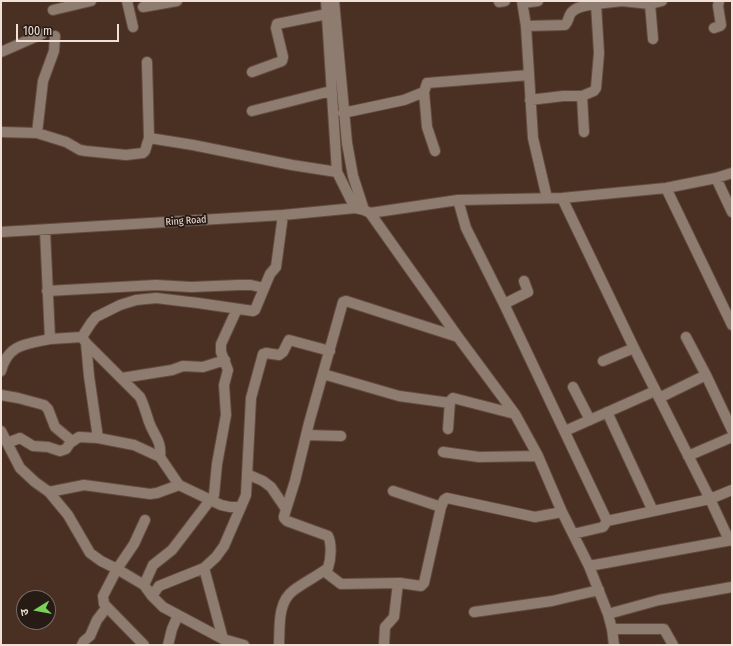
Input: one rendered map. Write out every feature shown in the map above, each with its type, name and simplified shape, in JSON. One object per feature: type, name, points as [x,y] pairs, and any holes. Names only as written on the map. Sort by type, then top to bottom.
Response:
[{"type":"street","points":[[53,10],[89,1]]},
{"type":"street","points":[[127,1],[133,27]]},
{"type":"street","points":[[143,7],[176,1]]},
{"type":"street","points":[[326,1],[337,172],[363,210],[515,414],[538,456],[562,512],[589,566],[608,614],[614,645]]},
{"type":"street","points":[[334,1],[343,113],[347,143],[353,176],[363,210]]},
{"type":"street","points":[[538,1],[522,2],[526,26],[533,138],[547,198]]},
{"type":"street","points":[[526,26],[565,25],[568,22],[572,12],[581,4],[622,1],[650,4],[662,1]]},
{"type":"street","points":[[714,28],[720,26],[719,1]]},
{"type":"street","points":[[530,100],[563,96],[582,96],[594,91],[596,88],[599,53],[596,4]]},
{"type":"street","points":[[650,4],[653,39]]},
{"type":"street","points":[[252,72],[282,61],[283,57],[276,28],[277,24],[327,14]]},
{"type":"street","points":[[1,52],[42,34]]},
{"type":"street","points":[[37,134],[43,81],[54,51],[55,36]]},
{"type":"street","points":[[1,132],[37,134],[66,142],[80,150],[126,155],[143,152],[145,151],[150,138],[147,62]]},
{"type":"street","points":[[436,151],[427,127],[424,92],[426,85],[430,82],[529,75]]},
{"type":"street","points":[[252,111],[331,91]]},
{"type":"street","points":[[343,113],[404,100],[424,92]]},
{"type":"street","points":[[582,96],[584,132]]},
{"type":"street","points":[[150,138],[337,172]]},
{"type":"street","name":"Ring Road","points":[[1,232],[363,210],[458,200],[562,198],[666,188],[716,178],[732,173]]},
{"type":"street","points":[[716,178],[732,212]]},
{"type":"street","points":[[666,188],[732,325]]},
{"type":"street","points":[[562,198],[634,348],[730,540],[589,566]]},
{"type":"street","points":[[458,200],[466,228],[504,304],[607,521]]},
{"type":"street","points":[[98,438],[84,340],[91,323],[96,317],[120,305],[136,300],[156,298],[253,311],[255,310],[270,274],[276,267],[283,215]]},
{"type":"street","points":[[44,230],[50,339]]},
{"type":"street","points":[[504,304],[528,292],[524,281]]},
{"type":"street","points":[[47,291],[156,286],[191,287],[240,285],[264,288]]},
{"type":"street","points":[[278,645],[281,612],[286,598],[293,590],[328,568],[330,563],[330,543],[328,536],[285,520],[284,516],[295,481],[322,374],[330,351],[343,302],[346,301],[458,337]]},
{"type":"street","points":[[144,585],[153,565],[172,550],[214,495],[217,464],[226,415],[224,385],[228,370],[221,352],[221,344],[237,309]]},
{"type":"street","points":[[686,337],[732,430]]},
{"type":"street","points":[[1,372],[5,360],[17,347],[22,344],[50,339],[84,340],[138,394],[159,442],[161,449],[160,458]]},
{"type":"street","points":[[152,596],[159,586],[204,568],[216,557],[224,546],[246,495],[251,398],[264,354],[279,355],[283,352],[288,341],[290,340],[330,351]]},
{"type":"street","points":[[603,361],[634,348]]},
{"type":"street","points":[[122,378],[172,370],[184,366],[203,367],[225,360]]},
{"type":"street","points":[[322,374],[400,396],[450,403]]},
{"type":"street","points":[[565,431],[608,412],[706,375]]},
{"type":"street","points":[[573,387],[590,420]]},
{"type":"street","points":[[1,395],[44,405],[48,409],[55,427],[72,441]]},
{"type":"street","points":[[448,429],[450,399],[453,398],[515,414]]},
{"type":"street","points":[[608,412],[653,511]]},
{"type":"street","points":[[1,431],[20,468],[35,482],[49,492],[68,515],[87,549],[102,562],[144,585],[152,596],[163,606],[223,639],[244,645]]},
{"type":"street","points":[[306,435],[342,436]]},
{"type":"street","points":[[7,443],[20,438],[33,446],[48,447],[60,451],[66,449],[72,441],[83,436],[134,445],[160,458],[179,485],[221,505],[241,507]]},
{"type":"street","points":[[688,456],[732,437]]},
{"type":"street","points":[[443,452],[479,458],[538,456]]},
{"type":"street","points":[[247,474],[263,481],[271,487],[286,509]]},
{"type":"street","points":[[49,492],[84,485],[157,494],[179,485]]},
{"type":"street","points":[[574,534],[603,527],[607,521],[710,499],[732,490]]},
{"type":"street","points":[[393,491],[441,508]]},
{"type":"street","points":[[324,571],[341,584],[408,583],[422,586],[424,583],[441,508],[444,500],[448,498],[535,517],[562,512]]},
{"type":"street","points":[[144,645],[107,608],[102,601],[103,596],[117,569],[130,549],[145,520]]},
{"type":"street","points":[[204,568],[223,639]]},
{"type":"street","points":[[384,645],[385,626],[394,616],[398,583]]},
{"type":"street","points":[[608,614],[659,600],[732,587]]},
{"type":"street","points":[[474,612],[552,601],[599,590]]},
{"type":"street","points":[[82,645],[90,636],[97,620],[107,608]]},
{"type":"street","points":[[168,645],[172,629],[178,615]]},
{"type":"street","points":[[612,629],[664,629],[673,645]]}]
